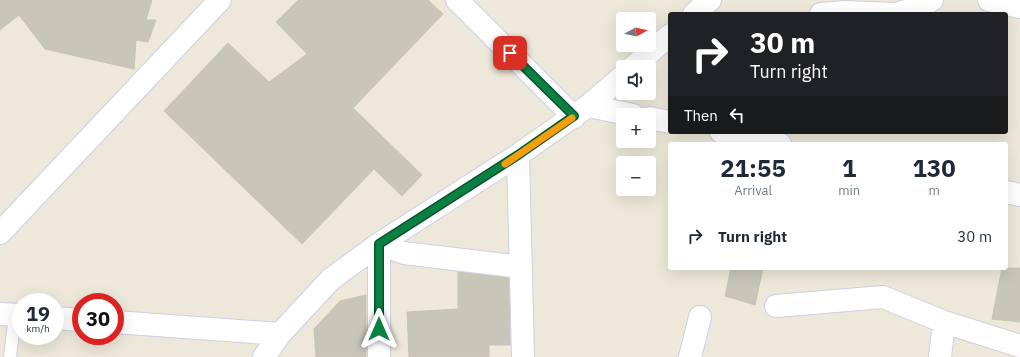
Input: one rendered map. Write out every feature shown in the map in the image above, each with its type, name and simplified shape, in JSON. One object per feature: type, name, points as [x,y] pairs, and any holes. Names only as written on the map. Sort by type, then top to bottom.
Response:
[{"type":"street","points":[[0,234],[220,0]]},
{"type":"street","points":[[457,0],[581,111],[616,114]]},
{"type":"street","points":[[696,12],[710,0]]},
{"type":"street","points":[[902,12],[921,7],[932,0]]},
{"type":"street","points":[[988,0],[1020,7]]},
{"type":"street","points":[[641,60],[668,37]]},
{"type":"street","points":[[264,357],[280,334],[331,279],[379,244],[518,155],[581,111],[616,82]]},
{"type":"street","points":[[656,119],[668,122]]},
{"type":"street","points":[[731,134],[770,142]]},
{"type":"street","points":[[518,155],[523,357]]},
{"type":"street","points":[[1008,192],[1020,195]]},
{"type":"street","points":[[379,244],[404,253],[521,267]]},
{"type":"street","points":[[379,244],[379,357]]},
{"type":"street","points":[[776,306],[883,297],[944,322],[1020,346]]},
{"type":"street","points":[[690,357],[700,317]]},
{"type":"street","points":[[940,357],[944,322]]},
{"type":"street","points":[[124,323],[280,334]]},
{"type":"lane","points":[[10,357],[12,315]]},
{"type":"building","points":[[0,0],[152,0],[146,20],[156,20],[148,42],[136,40],[134,69],[45,49],[19,15],[0,30]]},
{"type":"building","points":[[298,0],[428,0],[443,14],[353,108],[422,175],[402,196],[374,169],[302,244],[164,111],[228,43],[269,82],[307,54],[276,22]]},
{"type":"building","points":[[1008,268],[1020,268],[1020,322],[992,319],[1002,270],[1008,270]]},
{"type":"building","points":[[731,270],[763,270],[755,305],[725,296]]},
{"type":"building","points":[[458,272],[509,278],[510,345],[489,345],[489,357],[409,357],[407,312],[458,309]]},
{"type":"building","points":[[366,295],[366,357],[316,357],[314,329],[340,301]]},
{"type":"slow traffic","points":[[505,164],[572,118]]},
{"type":"route","points":[[379,329],[379,244],[518,155],[574,116],[510,53]]}]
